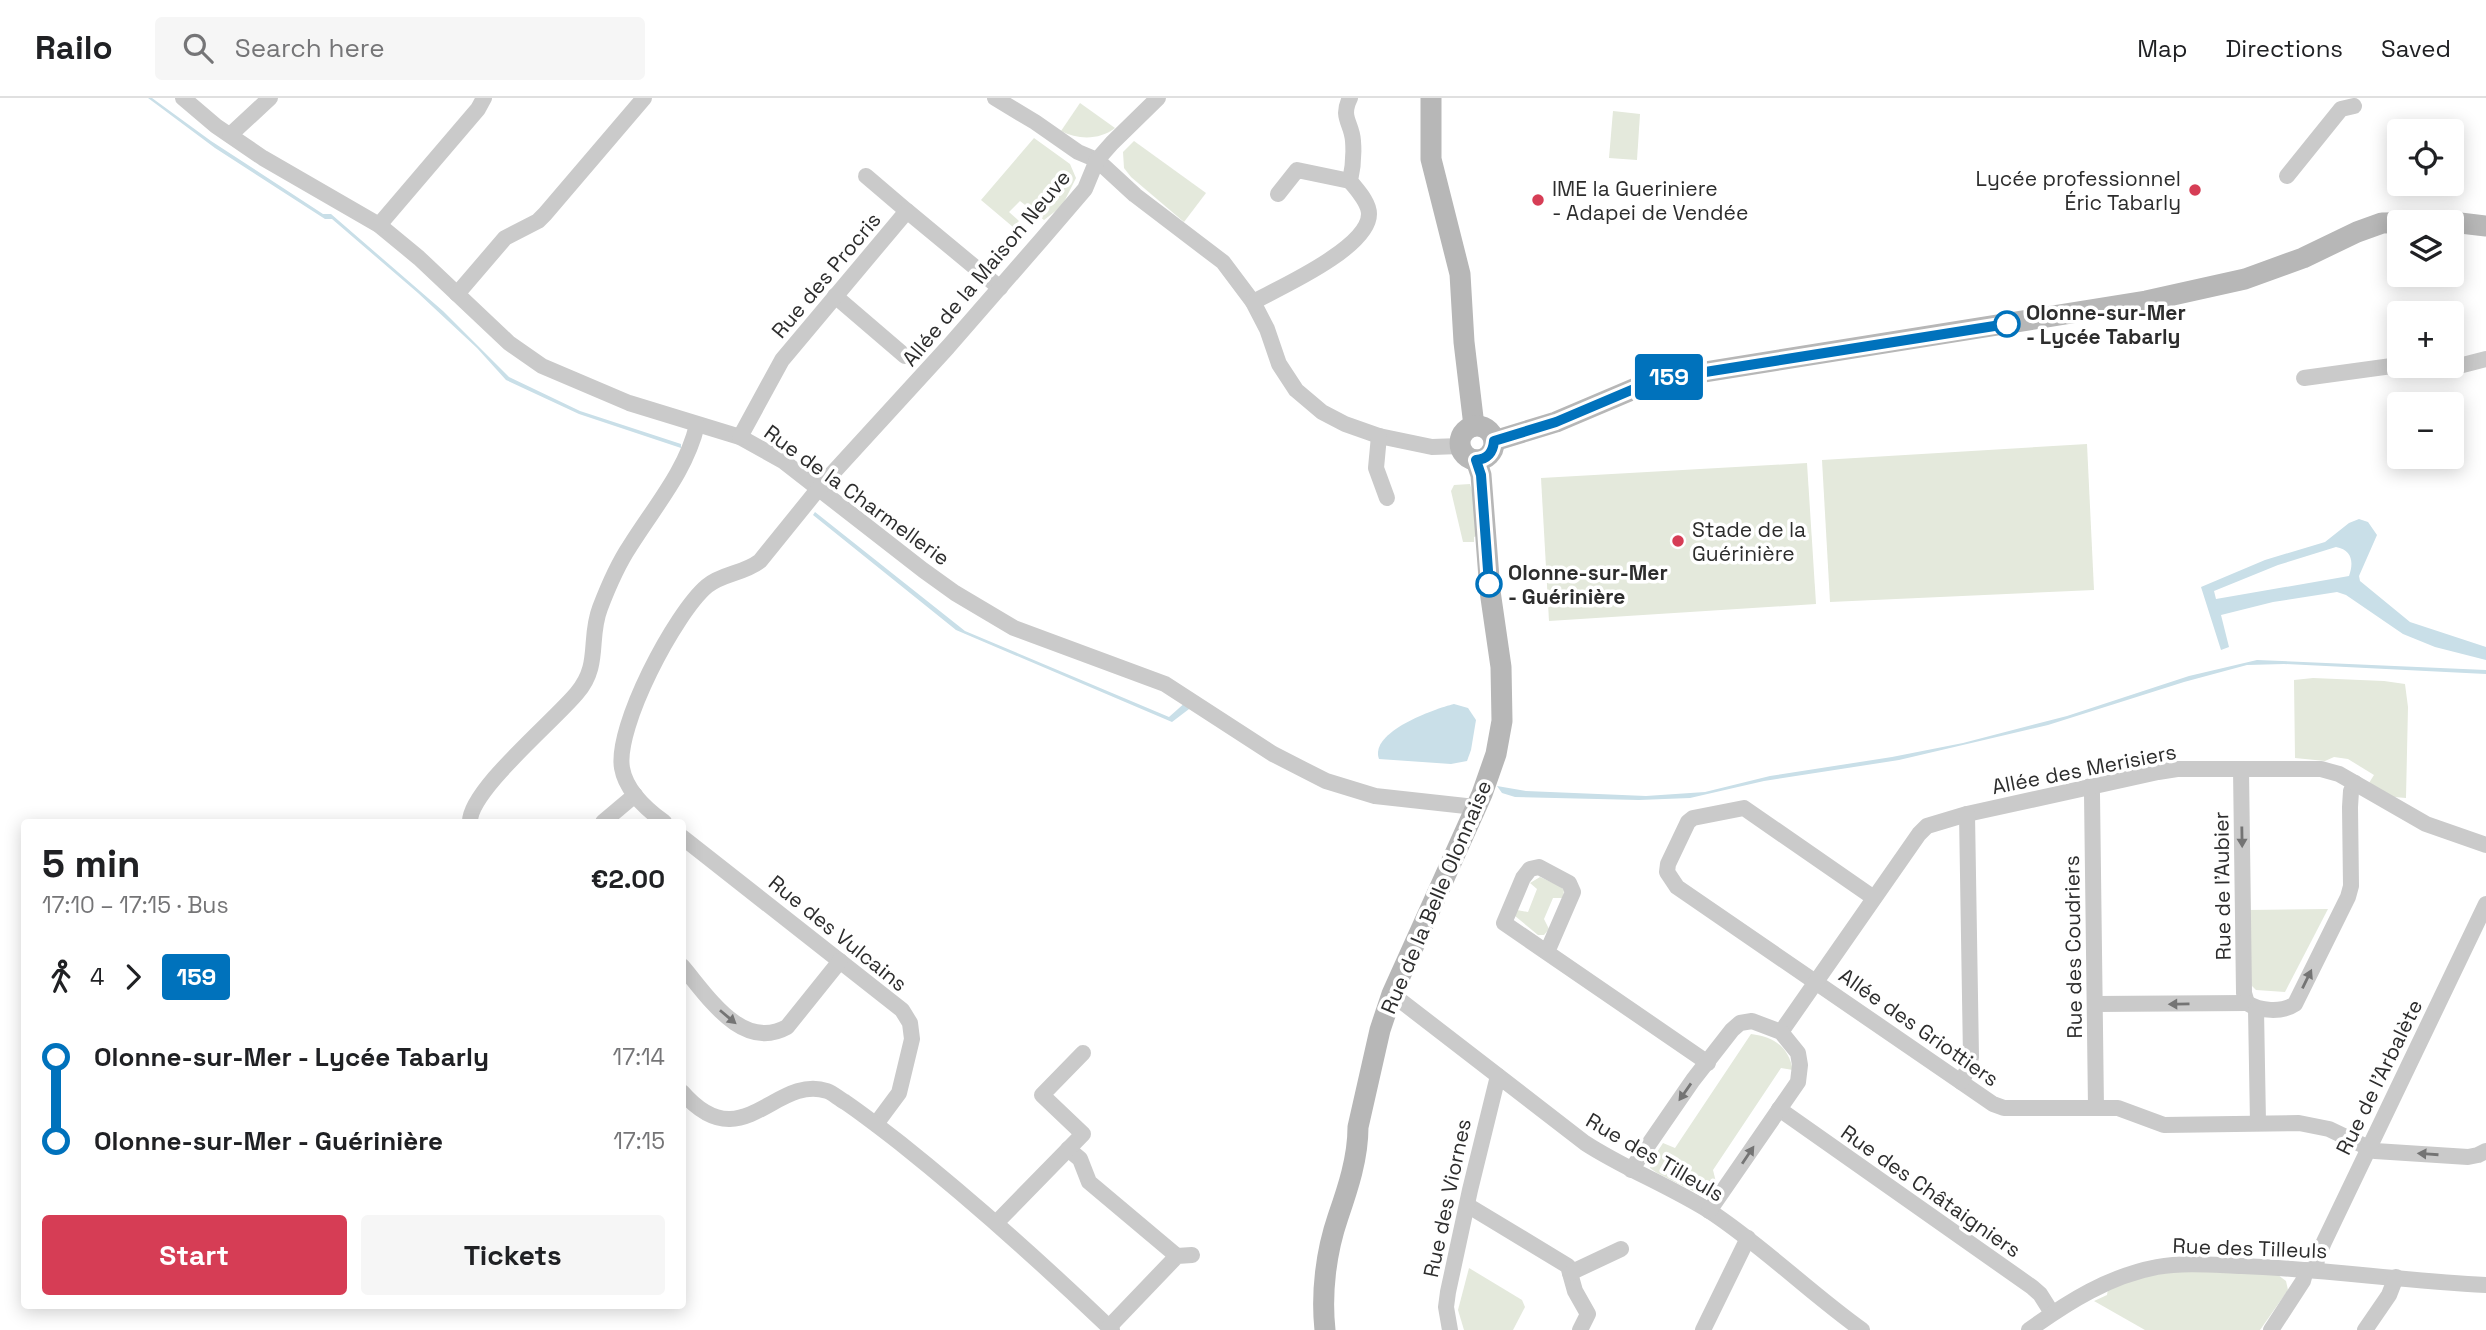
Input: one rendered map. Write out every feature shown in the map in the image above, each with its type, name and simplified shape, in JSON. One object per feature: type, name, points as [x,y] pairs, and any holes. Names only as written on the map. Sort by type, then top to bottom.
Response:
[{"type":"street","name":"Rue de la Charmellerie","points":[[183,98],[263,158],[379,225],[509,343],[542,366],[629,403],[740,437],[783,461],[923,570],[1014,628],[1165,684],[1273,754],[1326,781],[1375,796],[1475,807]]},
{"type":"street","points":[[230,135],[270,98]]},
{"type":"street","points":[[379,225],[478,109],[484,98]]},
{"type":"street","points":[[457,294],[505,238],[538,221],[545,214],[644,98]]},
{"type":"street","name":"Allée de la Maison Neuve","points":[[819,488],[1000,288],[1085,188],[1097,160],[1078,152],[995,98]]},
{"type":"street","points":[[1158,98],[1097,160],[1135,195],[1223,262],[1253,302],[1267,329],[1279,364],[1296,390],[1322,412],[1345,424],[1379,436],[1468,453],[1482,459],[1491,452],[1494,441],[1489,430],[1474,426],[1461,435],[1468,453]]},
{"type":"street","points":[[1253,302],[1334,259],[1365,227],[1369,215],[1365,201],[1350,181],[1353,139],[1345,118],[1350,98]]},
{"type":"street","points":[[1431,98],[1431,159],[1460,274],[1464,342],[1474,426]]},
{"type":"street","points":[[2287,176],[2341,109],[2354,106]]},
{"type":"street","points":[[1278,194],[1297,170],[1350,181]]},
{"type":"street","points":[[866,176],[907,211]]},
{"type":"street","name":"Rue des Procris","points":[[740,437],[782,360],[907,211],[1000,288]]},
{"type":"street","points":[[1494,441],[1556,422],[1655,380],[2146,301],[2245,279],[2303,258],[2357,232],[2387,223]]},
{"type":"street","points":[[2464,223],[2486,226]]},
{"type":"street","points":[[835,296],[905,356]]},
{"type":"street","points":[[2464,365],[2486,359]]},
{"type":"street","points":[[2304,378],[2387,367]]},
{"type":"street","points":[[470,819],[476,801],[486,787],[586,682],[591,670],[595,623],[600,609],[628,548],[684,462],[697,425]]},
{"type":"street","points":[[1379,436],[1376,468],[1388,498]]},
{"type":"street","name":"Rue de la Belle Olonnaise","points":[[1325,1330],[1323,1313],[1326,1273],[1337,1218],[1346,1197],[1369,1074],[1392,995],[1475,807],[1496,754],[1502,722],[1501,667],[1490,591],[1481,475],[1468,453]]},
{"type":"street","points":[[661,819],[635,795],[622,770],[623,737],[657,656],[702,591],[720,577],[749,570],[760,561],[819,488]]},
{"type":"street","name":"Allée des Merisiers","points":[[1781,1032],[1919,834],[1927,826],[1967,814],[2177,769],[2321,769],[2339,774],[2426,824],[2486,845]]},
{"type":"street","name":"Rue de l'Aubier","points":[[2241,769],[2244,993],[2251,1006],[2258,1123]]},
{"type":"street","points":[[2095,1004],[2288,1009],[2295,1004],[2351,886],[2350,797],[2355,783]]},
{"type":"street","name":"Rue des Coudriers","points":[[2090,786],[2096,1108]]},
{"type":"street","points":[[607,819],[635,795]]},
{"type":"street","name":"Allée des Griottiers","points":[[1874,898],[1744,808],[1702,815],[1688,821],[1668,864],[1667,872],[1677,887],[1993,1104],[2004,1108],[2118,1108],[2164,1125],[2316,1125],[2375,1151],[2468,1157],[2486,1151]]},
{"type":"street","points":[[1961,1082],[1971,1057],[1967,814]]},
{"type":"street","name":"Rue des Vulcains","points":[[686,840],[902,1010],[910,1023],[912,1039],[899,1093],[876,1124]]},
{"type":"street","points":[[1547,951],[1573,892],[1569,883],[1539,867],[1530,869],[1523,878],[1504,923],[1708,1063]]},
{"type":"street","name":"Rue de l’Arbalète","points":[[2271,1330],[2311,1270],[2486,904]]},
{"type":"street","points":[[686,971],[726,1018],[765,1034],[787,1027],[840,961]]},
{"type":"street","name":"Rue des Tilleuls","points":[[1392,995],[1584,1143],[1709,1211],[1748,1238],[1816,1296],[1862,1330]]},
{"type":"street","points":[[1632,1170],[1693,1080],[1732,1030],[1740,1023],[1752,1021],[1781,1032],[1798,1053],[1798,1082],[1709,1211]]},
{"type":"street","points":[[996,1223],[1083,1134],[1042,1096],[1083,1053]]},
{"type":"street","name":"Rue des Viornes","points":[[1450,1330],[1446,1307],[1498,1076]]},
{"type":"street","points":[[686,1095],[705,1111],[731,1120],[751,1115],[804,1089],[828,1091],[876,1124],[996,1223],[1111,1329],[1185,1256],[1089,1181],[1080,1159],[1069,1149]]},
{"type":"street","name":"Rue des Châtaigniers","points":[[1779,1110],[2032,1287],[2052,1313]]},
{"type":"street","points":[[1467,1205],[1568,1266],[1576,1291],[1588,1314],[1580,1330]]},
{"type":"street","points":[[1703,1330],[1748,1238]]},
{"type":"street","points":[[1570,1273],[1621,1249]]},
{"type":"street","name":"Rue des Tilleuls","points":[[2029,1330],[2095,1288],[2155,1268],[2186,1265],[2311,1270],[2486,1285]]},
{"type":"street","points":[[2365,1330],[2389,1295],[2396,1277]]},
{"type":"shaded area","points":[[1080,103],[1115,128],[1103,135],[1089,137],[1074,136],[1061,131]]},
{"type":"shaded area","points":[[1613,111],[1640,114],[1637,160],[1609,158]]},
{"type":"shaded area","points":[[1034,138],[1070,164],[1076,178],[1062,206],[1044,220],[1020,201],[1009,212],[1019,221],[1013,227],[981,200]]},
{"type":"shaded area","points":[[1134,141],[1206,193],[1184,222],[1124,168],[1123,152]]},
{"type":"shaded area","points":[[2087,444],[2094,590],[1830,602],[1822,460]]},
{"type":"shaded area","name":"Stade de la Guérinière","points":[[1807,463],[1816,604],[1549,621],[1541,478]]},
{"type":"shaded area","points":[[1470,484],[1479,535],[1474,537],[1474,542],[1463,542],[1451,491],[1454,485]]},
{"type":"shaded area","points":[[2313,678],[2405,684],[2408,707],[2406,798],[2394,797],[2369,783],[2374,775],[2348,759],[2334,757],[2325,761],[2295,758],[2294,680]]},
{"type":"shaded area","points":[[1540,877],[1564,890],[1563,898],[1553,898],[1544,919],[1549,929],[1544,935],[1538,935],[1515,916],[1517,910],[1528,912],[1537,889],[1530,883]]},
{"type":"shaded area","points":[[2328,909],[2285,992],[2256,990],[2251,985],[2247,910]]},
{"type":"shaded area","points":[[1751,1034],[1779,1044],[1788,1055],[1793,1070],[1781,1068],[1713,1170],[1716,1182],[1708,1192],[1701,1195],[1657,1173],[1650,1168],[1650,1163],[1663,1143],[1675,1148]]},
{"type":"shaded area","points":[[1469,1268],[1522,1300],[1525,1307],[1513,1330],[1464,1330],[1458,1310]]},
{"type":"shaded area","points":[[2184,1270],[2278,1275],[2286,1281],[2288,1290],[2260,1330],[2145,1330],[2094,1301],[2107,1295],[2108,1289],[2139,1277]]},
{"type":"water","points":[[148,98],[152,98],[211,141],[323,214],[331,214],[443,311],[509,377],[580,411],[681,444],[681,448],[579,414],[506,380],[477,348],[418,293],[332,219],[325,219],[215,148]]},
{"type":"water","points":[[815,512],[965,631],[1169,717],[1187,701],[1193,706],[1172,722],[956,630],[813,515]]},
{"type":"water","points":[[2359,519],[2368,522],[2377,535],[2359,576],[2360,581],[2410,622],[2486,647],[2486,660],[2435,647],[2403,634],[2346,595],[2337,592],[2273,602],[2221,615],[2229,647],[2221,650],[2201,587],[2265,560],[2325,542],[2349,523]],"holes":[[[2336,547],[2350,557],[2349,576],[2216,599],[2214,591],[2278,565]]]},
{"type":"water","points":[[2257,660],[2486,670],[2486,674],[2284,664],[2247,665],[2048,725],[1899,760],[1764,781],[1690,798],[1639,800],[1515,797],[1502,793],[1497,786],[1526,791],[1646,796],[1705,792],[1770,776],[1963,743],[2067,716],[2189,676]]},
{"type":"water","points":[[1454,704],[1468,708],[1476,720],[1467,761],[1451,764],[1379,759],[1379,749],[1393,731],[1419,716]]},
{"type":"bus line","name":"159","points":[[1489,584],[1481,475],[1476,460],[1487,457],[1494,447],[1494,441],[1556,422],[1655,380],[2007,324]]},
{"type":"place","name":"Lycée professionnel Éric Tabarly","points":[[2195,190]]},
{"type":"place","name":"IME la Gueriniere - Adapei de Vendée","points":[[1538,200]]},
{"type":"place","name":"Olonne-sur-Mer - Lycée Tabarly","points":[[2007,324]]},
{"type":"place","name":"Stade de la Guérinière","points":[[1678,541]]},
{"type":"place","name":"Olonne-sur-Mer - Guérinière","points":[[1489,584]]}]
